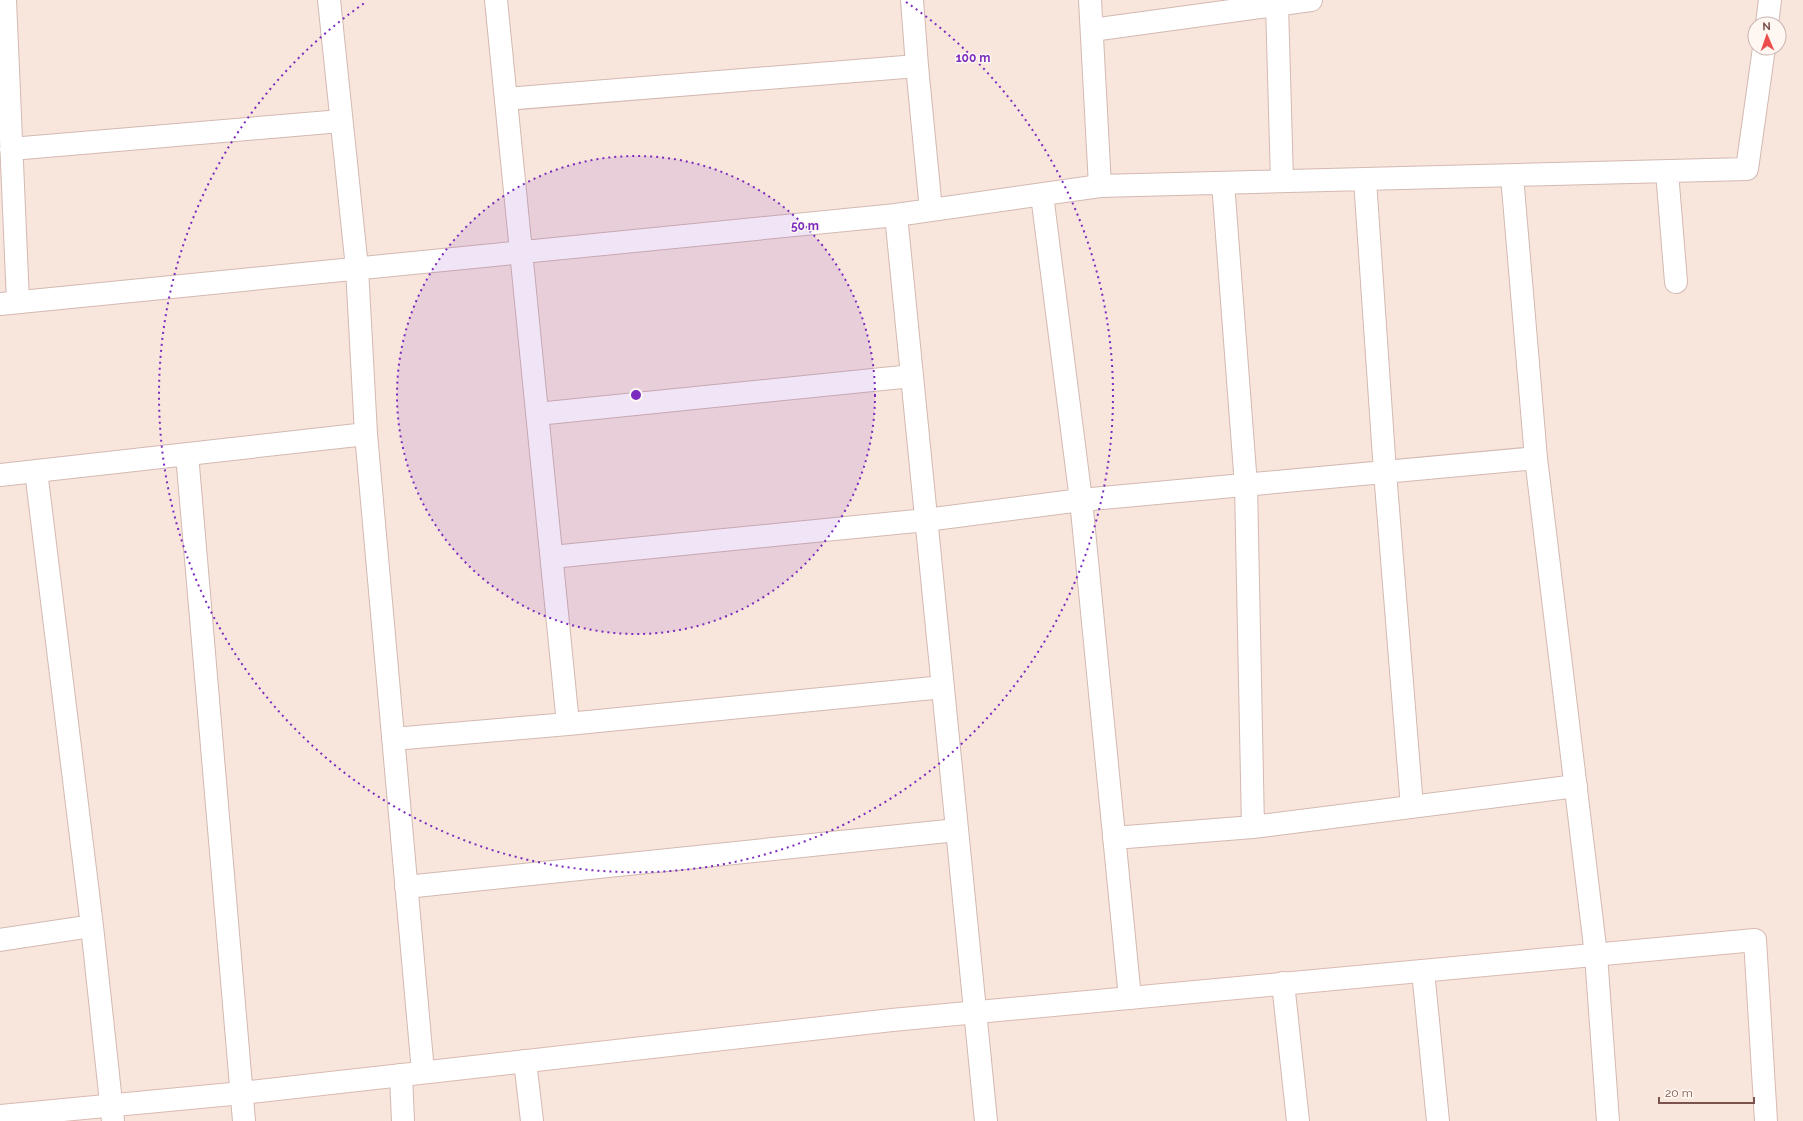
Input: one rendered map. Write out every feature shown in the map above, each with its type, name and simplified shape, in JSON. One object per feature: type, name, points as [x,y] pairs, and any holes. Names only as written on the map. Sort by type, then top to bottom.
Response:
[{"type":"street","points":[[5,0],[11,149],[9,303],[896,215],[1100,186],[1747,169],[1763,56]]},
{"type":"street","points":[[329,0],[357,268],[366,434],[422,1072]]},
{"type":"street","points":[[496,0],[568,724]]},
{"type":"street","points":[[912,0],[930,210]]},
{"type":"street","points":[[1090,0],[1100,186]]},
{"type":"street","points":[[1092,30],[1311,0]]},
{"type":"street","points":[[1768,16],[1770,0]]},
{"type":"street","points":[[1277,5],[1282,182]]},
{"type":"street","points":[[506,99],[917,66]]},
{"type":"street","points":[[11,149],[341,121]]},
{"type":"street","points":[[1667,172],[1676,282]]},
{"type":"street","points":[[1512,176],[1536,458],[1596,955],[1608,1121]]},
{"type":"street","points":[[1365,180],[1385,472],[1412,807]]},
{"type":"street","points":[[1223,183],[1246,485],[1253,826]]},
{"type":"street","points":[[1042,195],[1081,500],[1130,998]]},
{"type":"street","points":[[896,215],[986,1121]]},
{"type":"street","points":[[537,414],[912,376]]},
{"type":"street","points":[[0,475],[366,434]]},
{"type":"street","points":[[187,454],[244,1121]]},
{"type":"street","points":[[552,557],[926,520],[1081,500],[1536,458]]},
{"type":"street","points":[[36,471],[92,926],[113,1113]]},
{"type":"street","points":[[393,739],[568,724],[943,687]]},
{"type":"street","points":[[1114,838],[1253,826],[1576,786]]},
{"type":"street","points":[[406,887],[957,830]]},
{"type":"street","points":[[0,940],[92,926]]},
{"type":"street","points":[[0,1116],[113,1113],[242,1093],[892,1020],[1755,940],[1766,1121]]},
{"type":"street","points":[[1423,971],[1438,1121]]},
{"type":"street","points":[[1283,983],[1298,1121]]},
{"type":"street","points":[[525,1061],[532,1121]]},
{"type":"street","points":[[401,1075],[403,1121]]},
{"type":"shaded area","points":[[0,0],[1803,0],[1803,1121],[0,1121]]}]
